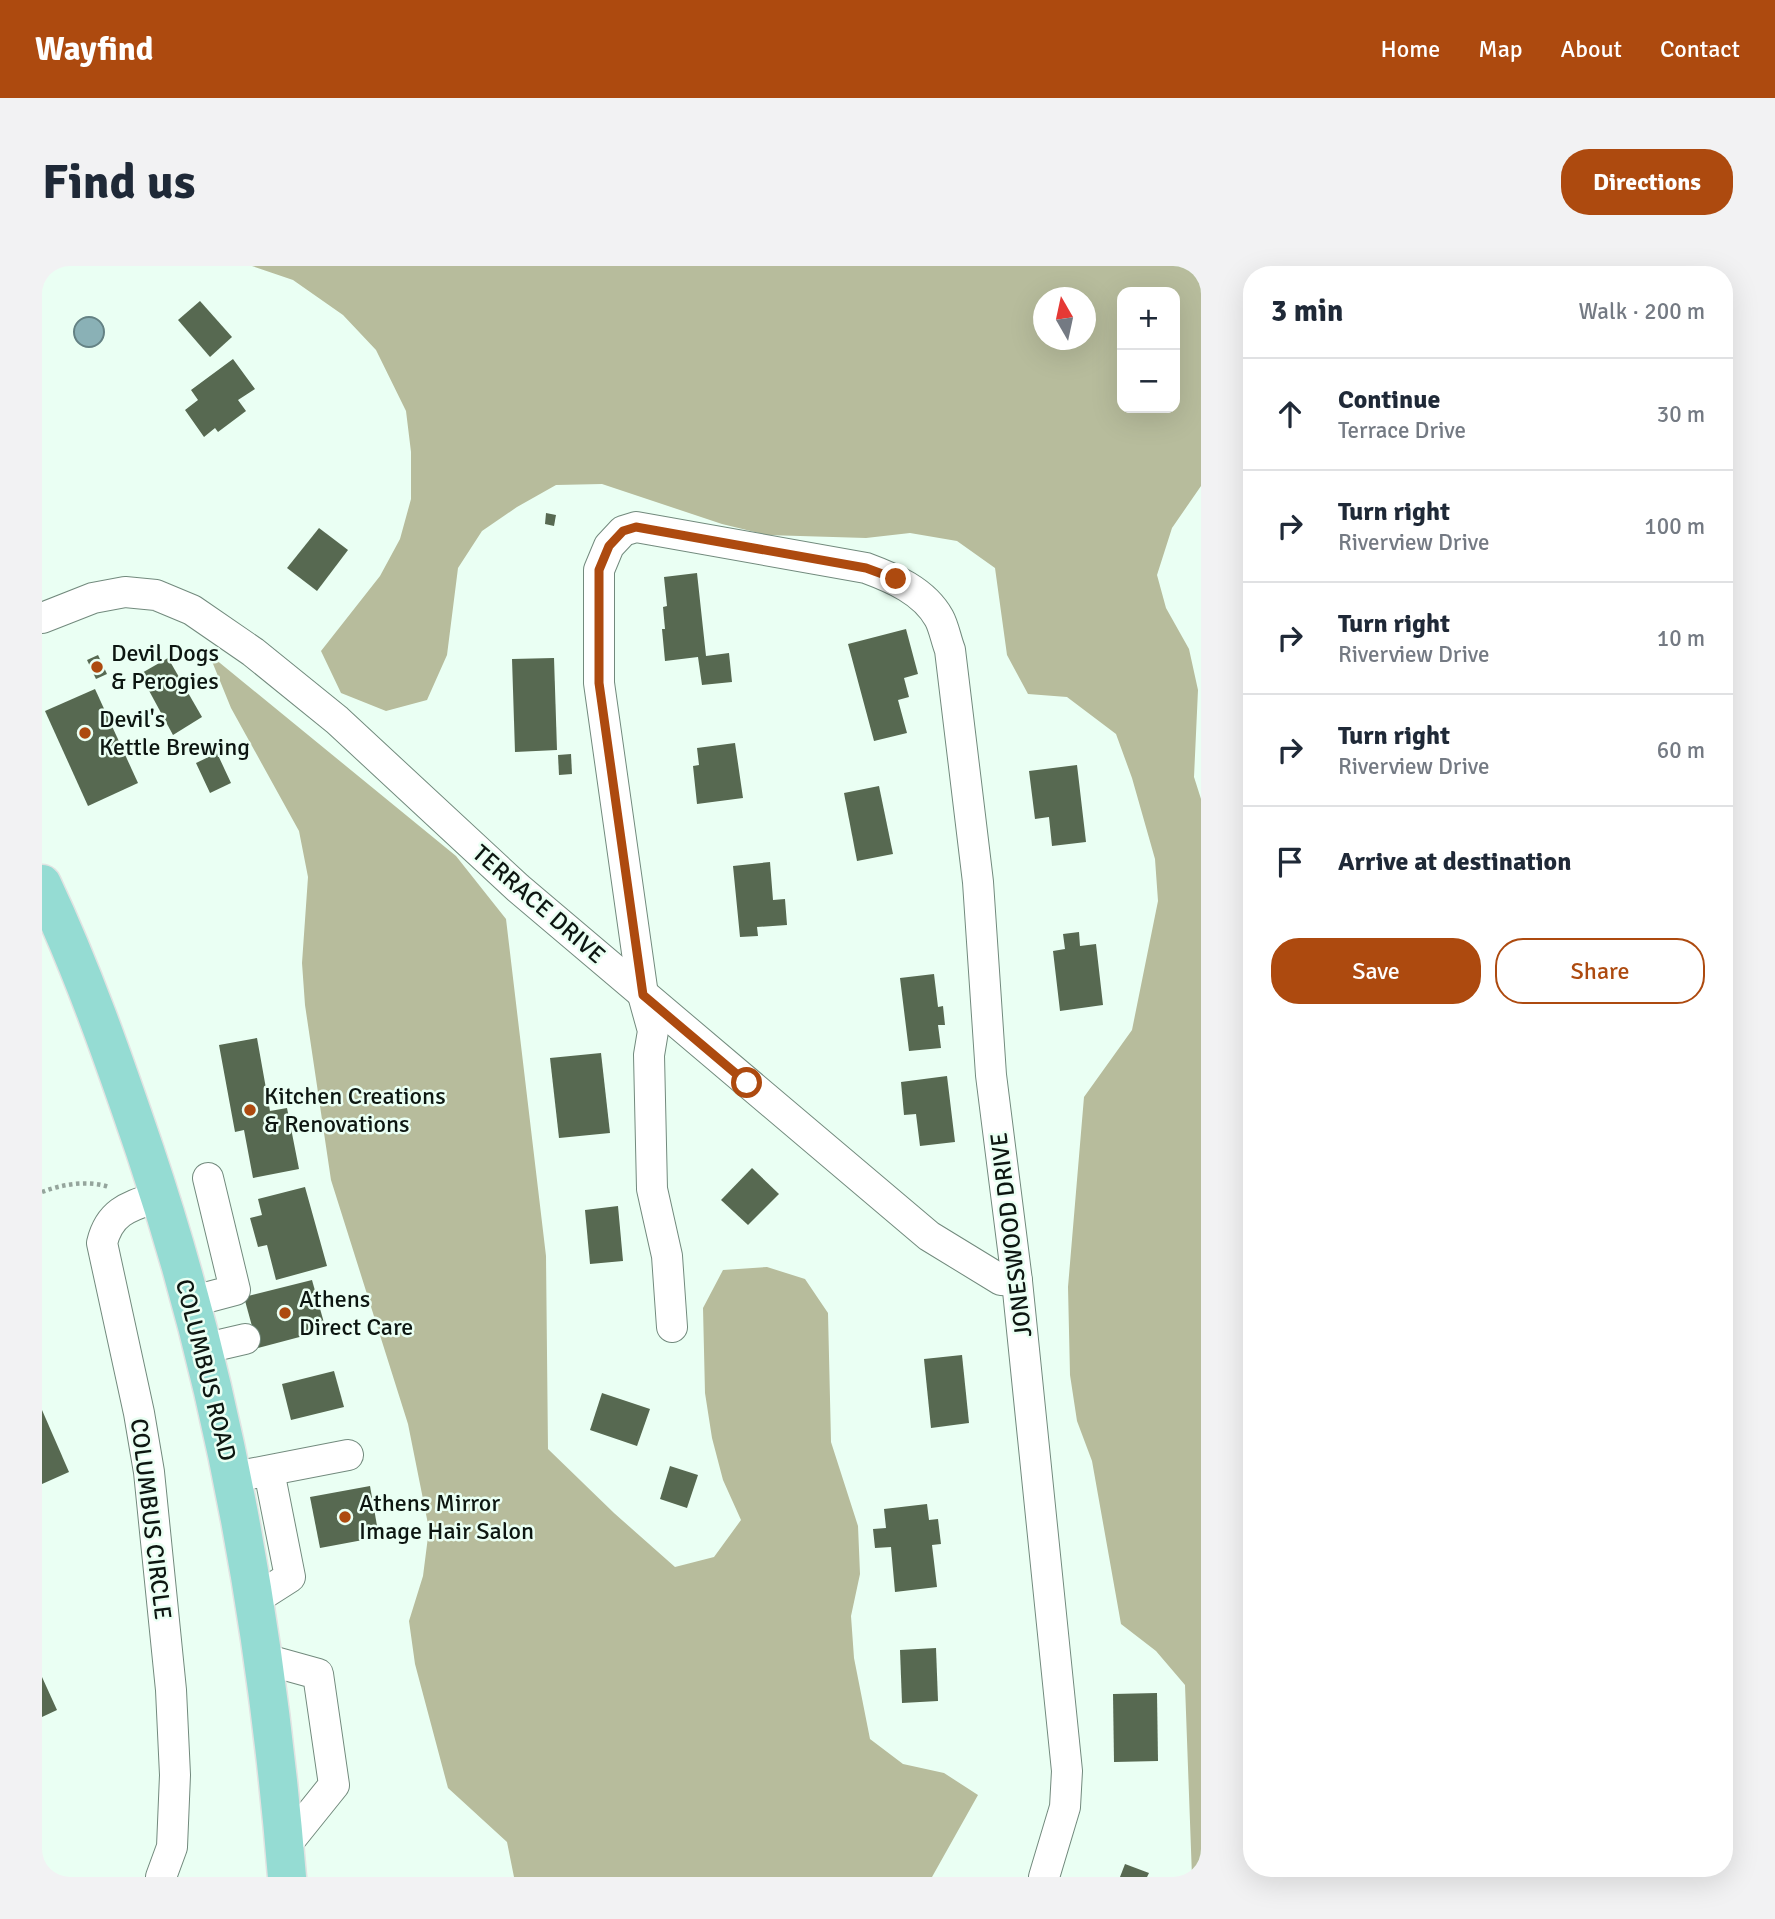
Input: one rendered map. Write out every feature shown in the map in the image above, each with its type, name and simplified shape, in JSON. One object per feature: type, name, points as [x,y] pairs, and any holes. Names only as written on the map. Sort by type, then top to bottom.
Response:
[{"type":"main road","name":"COLUMBUS ROAD","points":[[42,884],[66,935],[116,1062],[156,1184],[202,1349],[250,1474],[254,1600],[264,1659],[286,1862]]},
{"type":"street","name":"JONESWOOD DRIVE","points":[[643,995],[599,683],[599,570],[609,546],[623,531],[636,527],[866,568],[896,579],[922,598],[939,618],[950,650],[958,704],[978,882],[991,1075],[1017,1281],[1067,1771],[1065,1807],[1044,1877]]},
{"type":"street","name":"TERRACE DRIVE","points":[[42,618],[93,598],[125,592],[156,595],[191,610],[253,652],[337,720],[518,888],[929,1236],[1001,1280],[1017,1281]]},
{"type":"street","points":[[643,995],[653,1031],[649,1055],[652,1189],[667,1256],[672,1327]]},
{"type":"street","points":[[190,1302],[235,1290],[208,1178]]},
{"type":"street","name":"COLUMBUS CIRCLE","points":[[156,1184],[123,1210],[106,1228],[102,1243],[149,1472],[169,1676],[174,1799],[172,1847],[161,1877]]},
{"type":"street","points":[[202,1349],[245,1339]]},
{"type":"street","points":[[250,1474],[348,1455]]},
{"type":"street","points":[[264,1659],[318,1674],[334,1785],[286,1862]]},
{"type":"path","points":[[42,1192],[78,1184],[101,1184],[112,1188],[156,1184]]},
{"type":"green space","points":[[252,266],[1201,266],[1201,486],[1172,528],[1157,575],[1166,608],[1189,649],[1198,690],[1194,777],[1201,799],[1201,1877],[1192,1877],[1185,1685],[1156,1651],[1121,1624],[1092,1461],[1077,1421],[1070,1375],[1068,1287],[1084,1097],[1132,1030],[1158,901],[1155,859],[1132,778],[1116,734],[1067,697],[1028,694],[1007,655],[995,568],[957,541],[910,533],[866,538],[767,535],[722,524],[602,484],[556,485],[482,531],[458,568],[447,655],[427,700],[386,711],[341,693],[321,651],[380,576],[400,539],[411,499],[411,452],[406,411],[376,350],[343,315],[293,280]]},
{"type":"green space","points":[[209,654],[456,856],[506,919],[546,1256],[548,1449],[675,1567],[714,1557],[741,1520],[723,1480],[712,1438],[705,1393],[703,1308],[723,1270],[767,1267],[805,1279],[828,1313],[831,1442],[858,1526],[860,1574],[851,1616],[854,1658],[870,1739],[903,1764],[944,1773],[978,1795],[932,1877],[514,1877],[507,1842],[448,1788],[415,1664],[409,1621],[423,1576],[429,1529],[408,1424],[331,1180],[305,1005],[302,963],[308,877],[299,831],[231,708]]},
{"type":"water","points":[[89,317],[95,318],[103,326],[103,338],[95,346],[89,347],[83,346],[75,338],[74,332],[75,326],[83,318]]},
{"type":"building","points":[[200,301],[232,337],[210,357],[178,320]]},
{"type":"building","points":[[233,359],[255,389],[238,400],[246,411],[218,432],[215,428],[204,437],[185,410],[198,400],[191,390]]},
{"type":"building","points":[[546,513],[556,515],[554,526],[545,524]]},
{"type":"building","points":[[319,528],[348,550],[317,591],[287,568]]},
{"type":"building","points":[[697,573],[706,656],[729,653],[732,682],[702,685],[698,657],[665,661],[662,629],[665,629],[663,607],[667,606],[664,577]]},
{"type":"building","points":[[906,629],[918,674],[904,678],[909,697],[898,700],[907,733],[874,741],[848,644]]},
{"type":"building","name":"Devil Dogs & Perogies","points":[[98,655],[107,674],[96,679],[87,660]]},
{"type":"building","points":[[168,658],[202,717],[173,735],[140,674]]},
{"type":"building","points":[[554,658],[557,750],[515,752],[512,659]]},
{"type":"building","name":"Devil's Kettle Brewing","points":[[95,689],[138,783],[88,806],[45,711]]},
{"type":"building","points":[[735,743],[743,798],[697,804],[693,766],[699,765],[697,748]]},
{"type":"building","points":[[217,753],[231,783],[210,793],[196,763]]},
{"type":"building","points":[[571,754],[572,774],[559,775],[558,755]]},
{"type":"building","points":[[1077,765],[1086,842],[1052,846],[1049,817],[1035,819],[1029,771]]},
{"type":"building","points":[[879,786],[893,854],[857,861],[844,793]]},
{"type":"building","points":[[770,862],[773,900],[785,899],[787,925],[757,927],[758,936],[740,937],[733,866]]},
{"type":"building","points":[[1079,932],[1080,946],[1096,944],[1103,1005],[1060,1011],[1053,951],[1065,949],[1063,934]]},
{"type":"building","points":[[934,974],[938,1007],[943,1006],[945,1025],[938,1025],[941,1048],[909,1051],[900,978]]},
{"type":"building","name":"Kitchen Creations & Renovations","points":[[257,1038],[270,1111],[287,1108],[299,1169],[253,1178],[244,1130],[235,1132],[219,1045]]},
{"type":"building","points":[[601,1053],[610,1133],[559,1138],[550,1058]]},
{"type":"building","points":[[947,1076],[955,1142],[920,1146],[916,1114],[904,1115],[901,1082]]},
{"type":"building","points":[[752,1168],[779,1194],[748,1225],[721,1200]]},
{"type":"building","points":[[305,1187],[327,1266],[276,1280],[267,1245],[258,1247],[250,1218],[262,1215],[258,1199]]},
{"type":"building","points":[[618,1206],[623,1261],[590,1264],[585,1210]]},
{"type":"building","name":"Athens Direct Care","points":[[312,1280],[326,1330],[258,1348],[244,1297]]},
{"type":"building","points":[[962,1355],[969,1423],[931,1428],[924,1359]]},
{"type":"building","points":[[334,1371],[344,1407],[291,1420],[282,1384]]},
{"type":"building","points":[[602,1393],[650,1409],[637,1446],[590,1430]]},
{"type":"building","points":[[42,1410],[69,1472],[42,1484]]},
{"type":"building","points":[[670,1466],[698,1475],[687,1508],[660,1499]]},
{"type":"building","name":"Athens Mirror Image Hair Salon","points":[[370,1486],[379,1537],[320,1548],[310,1497]]},
{"type":"building","points":[[927,1504],[929,1520],[938,1519],[941,1544],[932,1545],[937,1587],[895,1592],[891,1547],[875,1548],[873,1529],[886,1528],[884,1509]]},
{"type":"building","points":[[936,1648],[938,1701],[902,1703],[900,1650]]},
{"type":"building","points":[[42,1677],[57,1710],[42,1717]]},
{"type":"building","points":[[1157,1693],[1158,1761],[1114,1762],[1113,1694]]},
{"type":"building","points":[[1125,1864],[1149,1873],[1147,1877],[1120,1877]]},
{"type":"place","name":"Devil Dogs & Perogies","points":[[97,667]]},
{"type":"place","name":"Devil's Kettle Brewing","points":[[85,733]]},
{"type":"place","name":"Kitchen Creations & Renovations","points":[[250,1110]]},
{"type":"place","name":"Athens Direct Care","points":[[285,1313]]},
{"type":"place","name":"Athens Mirror Image Hair Salon","points":[[345,1517]]},
{"type":"route","points":[[747,1083],[643,995],[599,683],[599,570],[609,546],[623,531],[636,527],[866,568],[896,579]]}]
